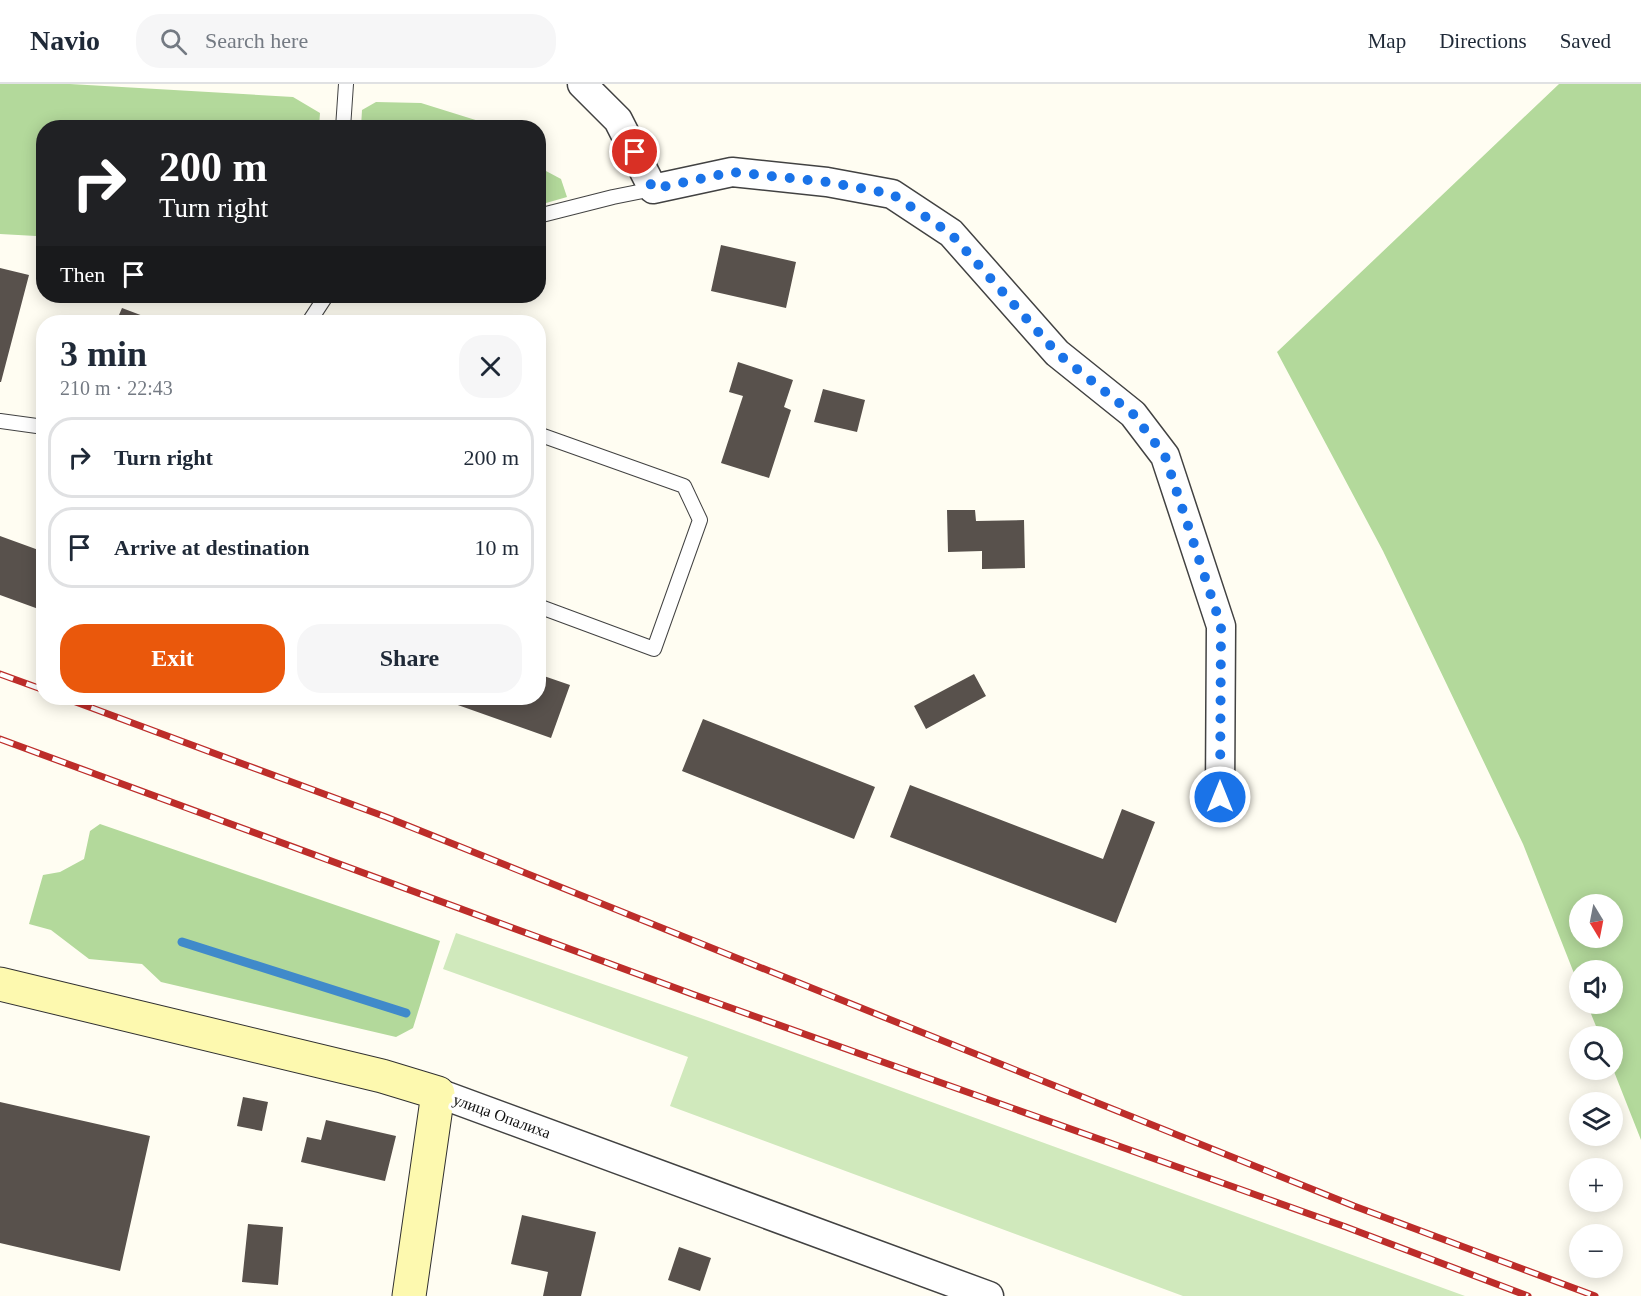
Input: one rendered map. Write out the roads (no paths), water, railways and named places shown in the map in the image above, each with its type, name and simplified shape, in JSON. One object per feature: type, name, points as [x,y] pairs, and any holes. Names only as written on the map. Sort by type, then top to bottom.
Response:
[{"type":"street","points":[[582,84],[618,120],[653,189],[732,172],[827,182],[892,194],[951,234],[1057,353],[1133,414],[1165,456],[1221,626],[1220,797]]},
{"type":"street","name":"улица Опалиха","points":[[0,984],[382,1076],[438,1093],[989,1296]]},
{"type":"street","points":[[409,1296],[438,1093]]},
{"type":"lane","points":[[344,120],[346,84]]},
{"type":"lane","points":[[546,214],[653,189]]},
{"type":"lane","points":[[0,421],[36,426]]},
{"type":"lane","points":[[546,437],[684,486],[700,520],[654,649],[546,609]]},
{"type":"waterway","points":[[182,942],[406,1013]]},
{"type":"railway","points":[[0,674],[36,687]]},
{"type":"railway","points":[[84,705],[386,817],[1354,1206],[1595,1296]]},
{"type":"railway","points":[[0,739],[692,994],[1346,1227],[1528,1296]]}]
